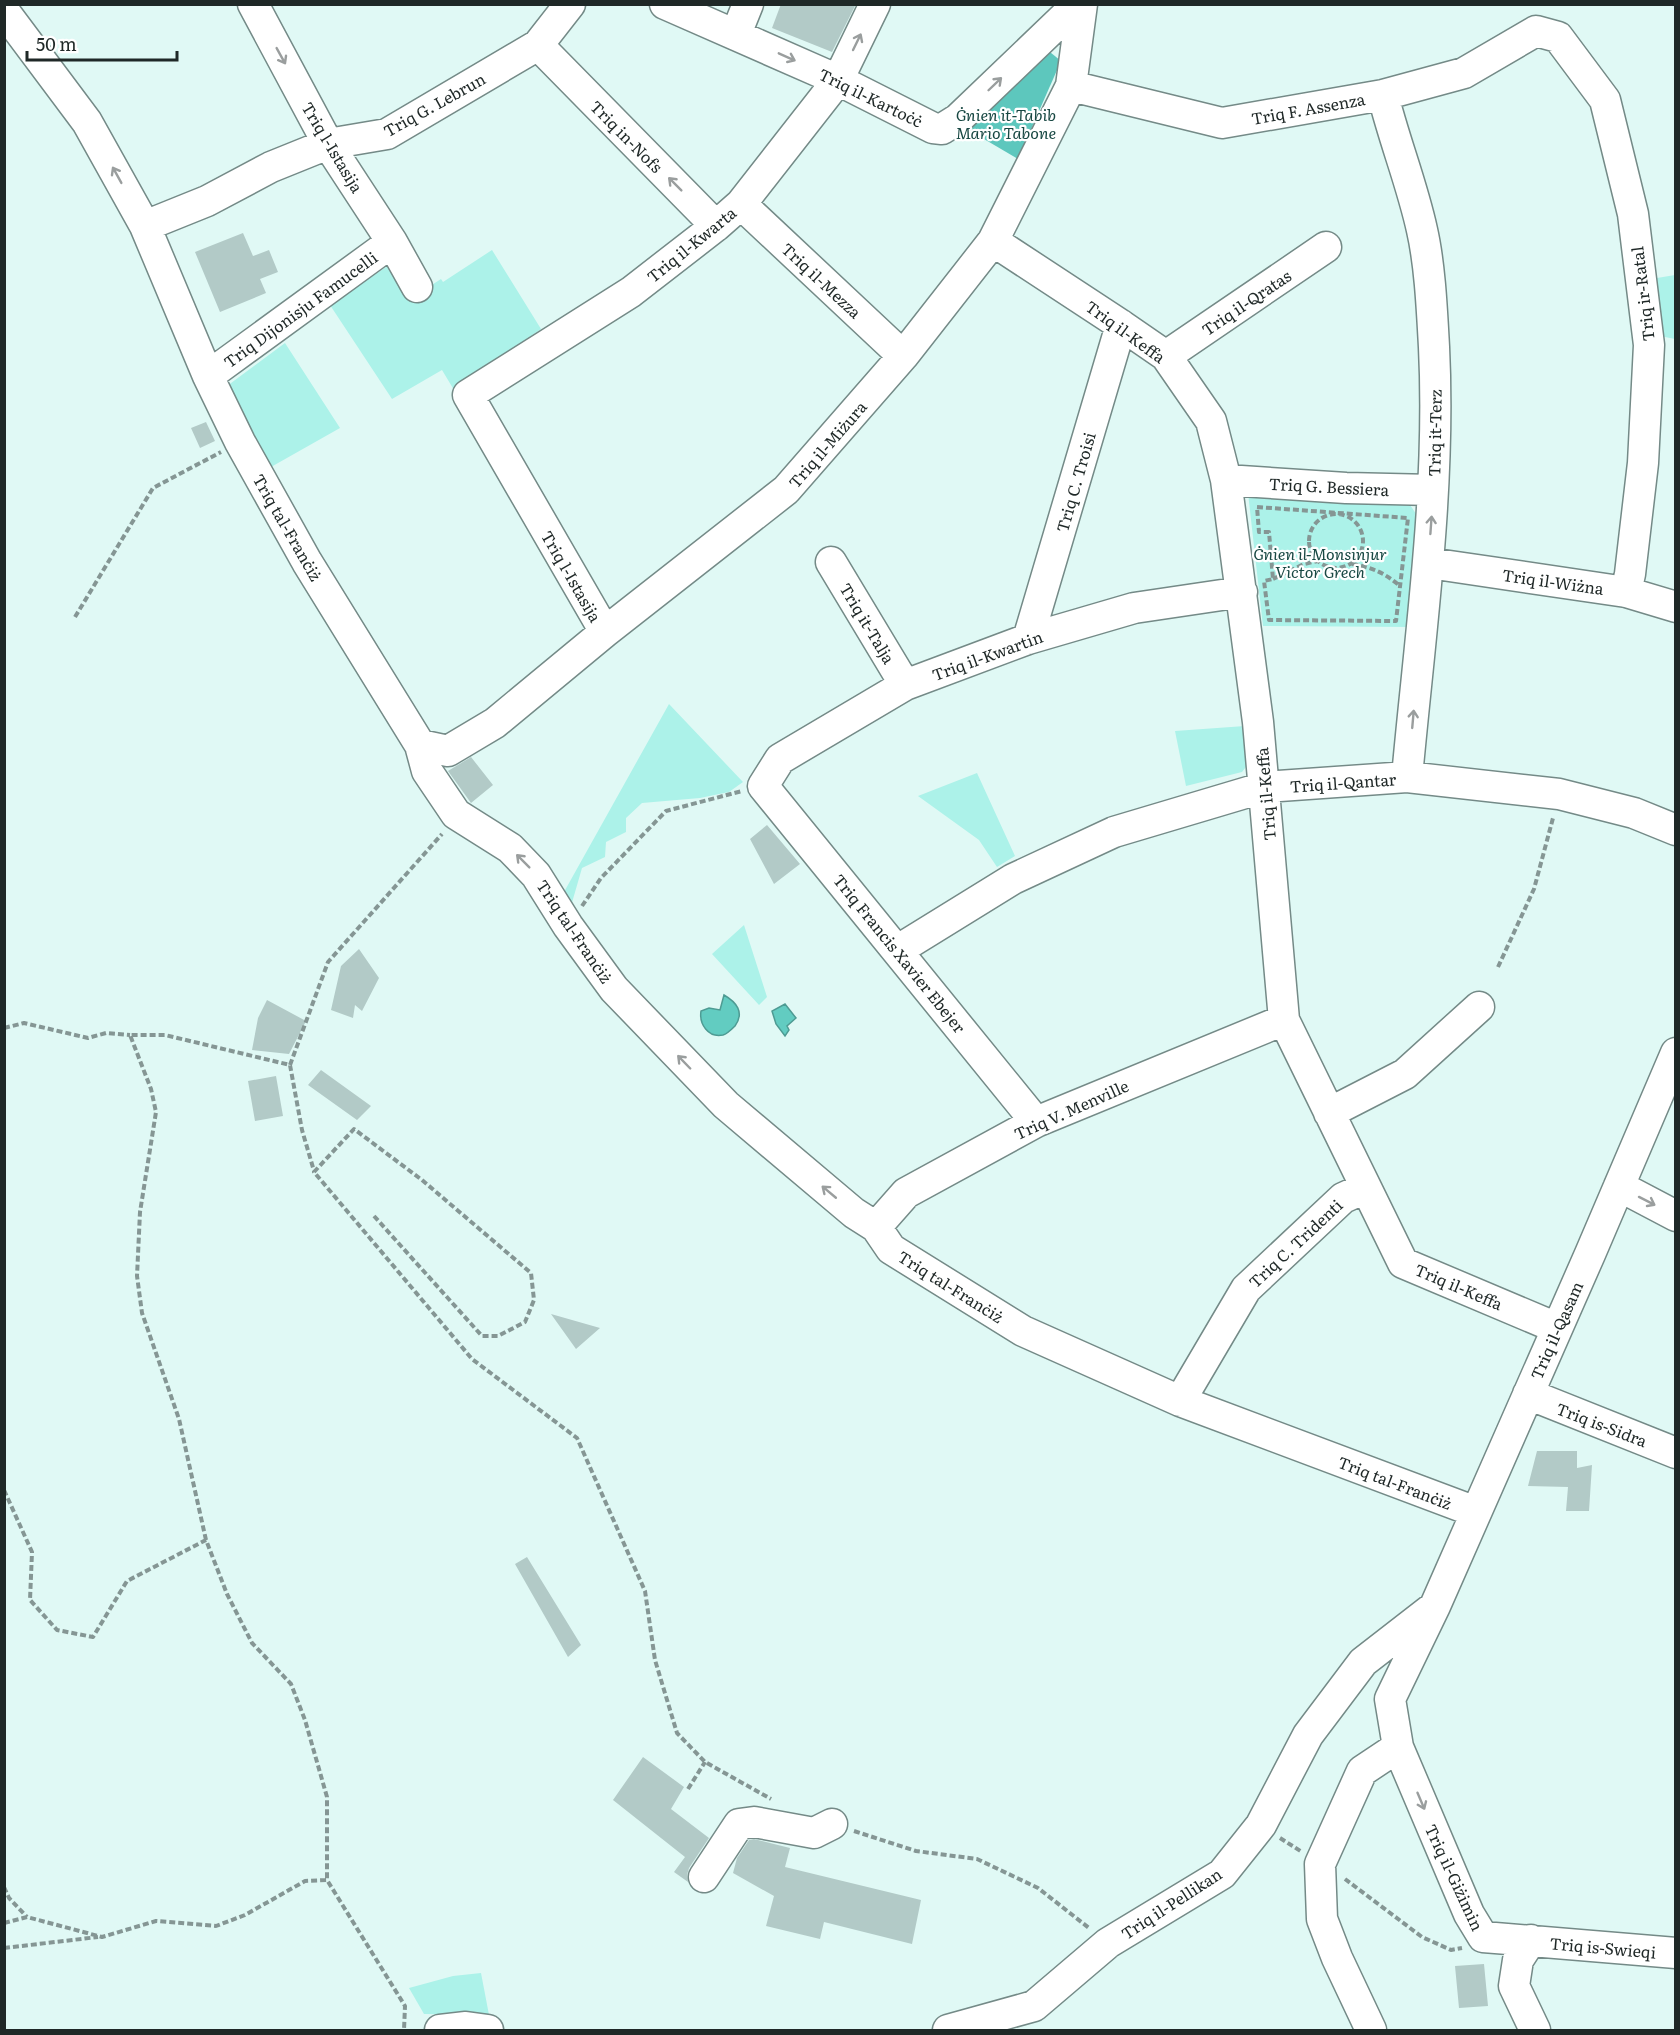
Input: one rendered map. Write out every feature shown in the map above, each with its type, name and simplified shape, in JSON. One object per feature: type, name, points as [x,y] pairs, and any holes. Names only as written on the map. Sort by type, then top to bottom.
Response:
[{"type":"street","name":"Triq l-Istasija","points":[[253,4],[327,144],[392,242],[417,287]]},
{"type":"street","name":"Triq G. Lebrun","points":[[145,226],[207,201],[271,167],[327,144],[387,134],[538,45],[570,4]]},
{"type":"street","name":"Triq il-Kartoċċ","points":[[665,4],[838,80],[933,128],[942,129],[958,120],[1078,4]]},
{"type":"street","points":[[736,34],[748,4]]},
{"type":"street","name":"Triq il-Kwarta","points":[[468,395],[631,292],[741,204],[838,80],[875,4]]},
{"type":"street","name":"Triq il-Miżura","points":[[420,744],[448,751],[495,723],[605,632],[786,490],[903,356],[993,241],[1071,86],[1082,4]]},
{"type":"street","name":"Triq tal-Franċiż","points":[[4,11],[87,122],[145,226],[208,376],[240,442],[307,562],[420,744],[427,771],[456,814],[510,848],[536,875],[568,926],[614,989],[726,1105],[854,1213],[876,1227],[891,1249],[1023,1331],[1180,1401],[1476,1512]]},
{"type":"street","name":"Triq F. Assenza","points":[[1071,86],[1222,123],[1383,95],[1464,73],[1536,31]]},
{"type":"street","name":"Triq ir-Ratal","points":[[1536,31],[1558,37],[1605,100],[1633,214],[1649,345],[1643,463],[1626,592]]},
{"type":"street","name":"Triq in-Nofs","points":[[538,45],[716,226]]},
{"type":"street","name":"Triq it-Terz","points":[[1383,95],[1422,231],[1432,314],[1437,402],[1429,563],[1407,777]]},
{"type":"street","name":"Triq il-Mezza","points":[[741,204],[903,356]]},
{"type":"street","name":"Triq il-Keffa","points":[[993,241],[1166,356],[1211,421],[1226,480],[1242,592],[1265,787],[1284,1020],[1403,1263],[1557,1328]]},
{"type":"street","name":"Triq Dijonisju Famucelli","points":[[208,376],[392,242]]},
{"type":"street","name":"Triq il-Qratas","points":[[1166,356],[1326,247]]},
{"type":"street","name":"Triq C. Troisi","points":[[1028,639],[1121,325]]},
{"type":"street","name":"Triq l-Istasija","points":[[468,395],[605,632]]},
{"type":"street","name":"Triq G. Bessiera","points":[[1226,480],[1346,488],[1433,490]]},
{"type":"street","name":"Triq it-Talja","points":[[831,562],[905,685]]},
{"type":"street","name":"Triq il-Wiżna","points":[[1429,563],[1626,592],[1676,607]]},
{"type":"street","name":"Triq il-Kwartin","points":[[763,786],[780,759],[905,685],[1028,639],[1134,608],[1242,592]]},
{"type":"street","name":"Triq il-Qantar","points":[[898,950],[1013,879],[1114,832],[1265,787],[1407,777],[1559,794],[1634,813],[1676,830]]},
{"type":"street","name":"Triq Francis Xavier Ebejer","points":[[763,786],[1036,1122]]},
{"type":"street","points":[[1329,1113],[1405,1074],[1479,1007]]},
{"type":"street","name":"Triq V. Menville","points":[[876,1227],[906,1193],[1036,1122],[1284,1020]]},
{"type":"street","name":"Triq il-Qasam","points":[[1435,1606],[1676,1053]]},
{"type":"street","points":[[1619,1186],[1676,1216]]},
{"type":"street","name":"Triq C. Tridenti","points":[[1180,1401],[1246,1289],[1343,1198],[1365,1188]]},
{"type":"street","name":"Triq is-Sidra","points":[[1528,1394],[1676,1453]]},
{"type":"street","name":"Triq il-Giżimin","points":[[1435,1606],[1390,1699],[1398,1747],[1469,1914],[1483,1937],[1531,1940]]},
{"type":"street","name":"Triq il-Pellikan","points":[[948,2031],[1034,2006],[1108,1943],[1222,1874],[1261,1825],[1308,1735],[1363,1662],[1435,1606]]},
{"type":"street","points":[[1371,2031],[1337,1958],[1322,1919],[1329,1868],[1362,1771],[1398,1747]]},
{"type":"street","points":[[704,1877],[739,1824],[754,1822],[814,1833],[832,1824]]},
{"type":"street","points":[[1531,1940],[1518,1959],[1514,1986],[1535,2031]]},
{"type":"street","name":"Triq is-Swieqi","points":[[1531,1940],[1676,1953]]},
{"type":"street","points":[[440,2031],[466,2027],[488,2031]]},
{"type":"path","points":[[75,617],[153,488],[240,442]]},
{"type":"path","points":[[1273,579],[1269,532],[1259,532],[1257,507],[1408,518],[1396,621],[1269,620],[1264,581],[1273,579],[1304,564],[1318,561]]},
{"type":"path","points":[[1351,564],[1361,551],[1362,534],[1353,520],[1345,515],[1328,515],[1313,526],[1310,535],[1309,545],[1318,561],[1335,568],[1351,564],[1371,567],[1384,573],[1400,586]]},
{"type":"path","points":[[568,926],[601,878],[666,811],[763,786]]},
{"type":"path","points":[[1498,967],[1534,889],[1559,794]]},
{"type":"path","points":[[456,814],[451,824],[328,962],[290,1065],[302,1130],[314,1172],[472,1359],[576,1438],[645,1591],[655,1660],[677,1733],[705,1762],[778,1802]]},
{"type":"path","points":[[4,1028],[24,1023],[88,1038],[106,1033],[165,1035],[290,1065]]},
{"type":"path","points":[[130,1035],[152,1089],[156,1112],[140,1212],[137,1276],[142,1313],[179,1419],[206,1540],[227,1594],[252,1642],[291,1684],[305,1720],[327,1797],[327,1880],[405,2006],[404,2031]]},
{"type":"path","points":[[314,1172],[354,1129],[422,1180],[531,1273],[534,1300],[525,1322],[498,1336],[482,1336],[374,1216]]},
{"type":"path","points":[[4,1490],[32,1551],[30,1600],[57,1630],[93,1637],[128,1581],[206,1540]]},
{"type":"path","points":[[688,1789],[705,1762]]},
{"type":"path","points":[[832,1824],[916,1851],[977,1859],[1038,1888],[1108,1943]]},
{"type":"path","points":[[1261,1825],[1329,1868],[1422,1937],[1450,1950],[1471,1947],[1483,1937]]},
{"type":"path","points":[[4,1948],[102,1936],[156,1921],[216,1926],[245,1915],[305,1881],[327,1880]]},
{"type":"path","points":[[4,1887],[9,1898],[27,1917]]},
{"type":"path","points":[[4,1923],[27,1917],[102,1936]]},
{"type":"green space","name":"Ġnien it-Tabib Mario Tabone","points":[[1045,48],[1061,61],[1018,159],[967,129]]},
{"type":"green space","points":[[492,250],[541,329],[454,390],[442,370],[392,399],[330,305],[389,265],[410,299],[441,279],[443,282]]},
{"type":"green space","points":[[1675,275],[1675,339],[1655,335],[1651,279]]},
{"type":"green space","points":[[285,343],[340,428],[271,467],[227,386]]},
{"type":"green space","name":"Ġnien il-Monsinjur Victor Grech","points":[[1248,493],[1407,500],[1418,517],[1411,627],[1263,626]]},
{"type":"green space","points":[[669,704],[743,782],[729,792],[700,798],[642,803],[626,818],[626,832],[606,842],[605,857],[582,868],[571,906],[564,892]]},
{"type":"green space","points":[[1245,726],[1249,763],[1242,772],[1186,786],[1175,731]]},
{"type":"green space","points":[[977,773],[1015,856],[997,867],[979,840],[918,796]]},
{"type":"green space","points":[[744,925],[767,997],[759,1005],[712,954]]},
{"type":"green space","points":[[481,1973],[489,2015],[424,2014],[409,1988],[453,1976]]},
{"type":"shaded area","points":[[724,995],[738,1008],[738,1021],[726,1034],[713,1034],[703,1025],[701,1011],[709,1008],[720,1010]]},
{"type":"shaded area","points":[[785,1004],[796,1018],[787,1026],[789,1030],[785,1036],[776,1024],[772,1011]]},
{"type":"building","points":[[781,4],[856,4],[832,52],[772,28]]},
{"type":"building","points":[[243,233],[253,256],[269,250],[278,272],[260,279],[266,293],[220,312],[195,252]]},
{"type":"building","points":[[206,422],[215,441],[200,448],[191,428]]},
{"type":"building","points":[[471,757],[493,785],[471,803],[448,771]]},
{"type":"building","points":[[767,825],[800,864],[774,884],[750,839]]},
{"type":"building","points":[[359,949],[379,978],[362,1011],[355,1005],[353,1018],[331,1010],[341,966]]},
{"type":"building","points":[[267,1000],[306,1021],[289,1054],[252,1050],[258,1018]]},
{"type":"building","points":[[321,1070],[371,1106],[357,1120],[308,1085]]},
{"type":"building","points":[[276,1076],[283,1116],[255,1121],[248,1081]]},
{"type":"building","points":[[551,1314],[600,1328],[576,1349]]},
{"type":"building","points":[[1537,1451],[1577,1451],[1577,1468],[1592,1465],[1589,1511],[1566,1511],[1568,1487],[1528,1486]]},
{"type":"building","points":[[527,1557],[581,1645],[568,1657],[515,1564]]},
{"type":"building","points":[[643,1757],[684,1787],[671,1809],[709,1838],[689,1868],[688,1882],[674,1872],[685,1857],[613,1800]]},
{"type":"building","points":[[754,1839],[790,1848],[785,1867],[921,1900],[912,1944],[824,1922],[820,1939],[766,1926],[774,1896],[733,1873],[737,1858],[749,1840]]},
{"type":"building","points":[[1484,1964],[1488,2006],[1459,2008],[1455,1966]]}]
